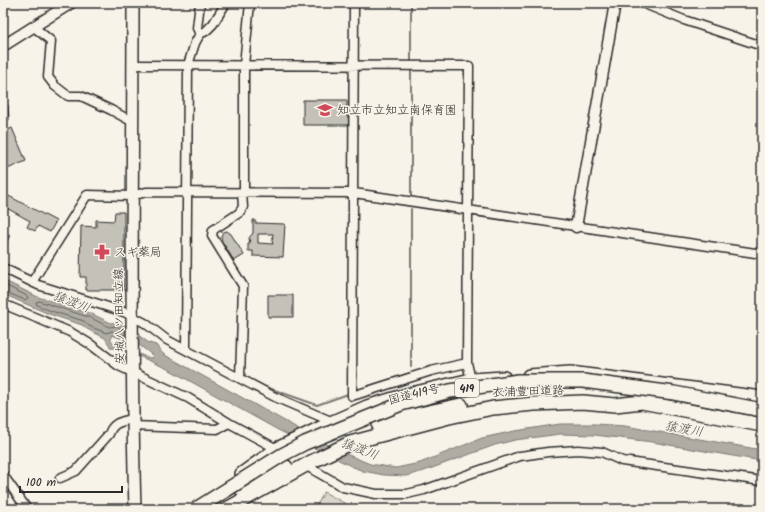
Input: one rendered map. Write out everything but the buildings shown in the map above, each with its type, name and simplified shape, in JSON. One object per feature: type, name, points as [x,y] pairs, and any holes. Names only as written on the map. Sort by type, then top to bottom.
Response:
[{"type":"highway","name":"国道419号","points":[[189,509],[277,449],[328,424],[368,407],[401,397],[471,380],[570,373],[762,398]]},
{"type":"highway","name":"衣浦豊田道路","points":[[196,509],[282,455],[305,443],[401,404],[450,391],[518,381],[583,381],[674,393],[762,410]]},
{"type":"highway","name":"衣浦豊田道路","points":[[206,509],[240,488],[326,441],[362,426],[437,402],[479,394],[512,389],[595,391],[682,401],[762,415]]},
{"type":"highway","name":"衣浦豊田道路","points":[[674,393],[720,396],[762,403]]},
{"type":"highway","name":"衣浦豊田道路","points":[[240,488],[338,442],[379,426],[438,410],[471,403],[567,396],[615,398],[642,402]]},
{"type":"highway","name":"419","points":[[227,509],[309,463],[350,443],[448,417],[493,408],[534,404],[584,402],[615,405],[642,402],[762,425]]},
{"type":"main road","name":"安城八ツ田知立線","points":[[133,3],[132,422],[135,509]]},
{"type":"street","points":[[3,45],[71,3]]},
{"type":"street","points":[[200,3],[197,28],[200,34]]},
{"type":"street","points":[[186,349],[188,66],[195,43],[200,34],[206,31],[213,24],[226,3]]},
{"type":"street","points":[[240,378],[243,286],[212,236],[213,230],[239,213],[243,208],[244,65],[250,3]]},
{"type":"street","points":[[354,3],[352,396],[431,370],[467,363]]},
{"type":"street","points":[[576,227],[615,3]]},
{"type":"street","points":[[642,3],[684,20],[762,46]]},
{"type":"street","points":[[34,27],[51,41],[48,77],[55,86],[68,96],[81,96],[133,122]]},
{"type":"street","points":[[133,65],[469,66],[467,363],[471,380]]},
{"type":"street","points":[[32,282],[87,195],[132,196],[146,192],[354,193],[762,254]]},
{"type":"street","points":[[3,268],[32,282],[124,312],[145,323],[168,340],[328,424]]},
{"type":"street","points":[[3,304],[70,332],[90,344],[119,366],[133,370],[188,398],[229,423],[277,449]]},
{"type":"street","points":[[60,478],[76,471],[109,434],[111,428],[115,424],[132,422],[217,429],[229,423]]},
{"type":"street","points":[[309,463],[343,487],[376,494],[406,494],[424,490],[520,456],[566,451],[602,452],[622,461],[762,481]]},
{"type":"street","points":[[3,475],[26,509]]},
{"type":"street","points":[[218,490],[227,509]]},
{"type":"shaded area","points":[[324,492],[355,509],[315,509]]},
{"type":"water","points":[[3,280],[38,297],[92,314],[111,323],[118,322],[123,324],[149,343],[156,345],[163,354],[339,451],[370,464],[396,468],[420,463],[482,438],[560,424],[625,426],[762,450],[762,461],[652,442],[595,435],[560,434],[515,440],[495,445],[406,476],[384,475],[363,471],[278,430],[170,370],[123,349],[111,348],[105,338],[82,325],[49,314],[3,294]],"holes":[[[111,335],[138,344],[152,355],[153,358],[149,358],[124,346],[115,345],[111,340]]]},
{"type":"waterway","points":[[411,3],[411,61]]},
{"type":"waterway","points":[[411,70],[411,197]]},
{"type":"waterway","points":[[411,209],[411,367]]},
{"type":"waterway","points":[[369,386],[410,373]]},
{"type":"waterway","points":[[246,377],[263,386],[317,405],[348,394]]},
{"type":"place","name":"知立市立知立南保育園","points":[[325,110]]},
{"type":"place","name":"スギ薬局","points":[[102,252]]},
{"type":"water label","name":"猿渡川","points":[[72,301]]},
{"type":"water label","name":"猿渡川","points":[[684,428]]},
{"type":"water label","name":"猿渡川","points":[[360,448]]}]
